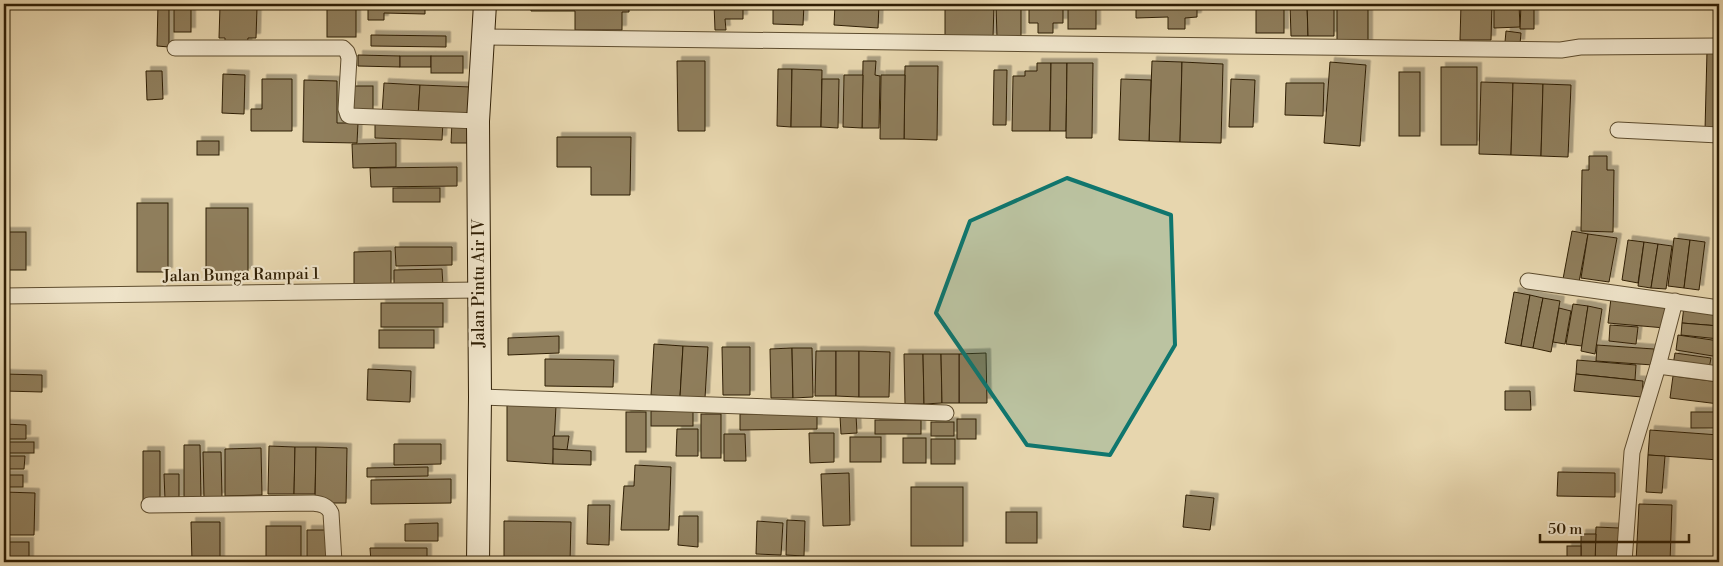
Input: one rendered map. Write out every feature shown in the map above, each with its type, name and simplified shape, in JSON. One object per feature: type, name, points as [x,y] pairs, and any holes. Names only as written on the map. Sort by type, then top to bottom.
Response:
[{"type":"main road","name":"Jalan Pintu Air IV","points":[[478,562],[480,396],[478,121],[485,4]]},
{"type":"street","points":[[482,38],[1561,50],[1580,47],[1719,46]]},
{"type":"street","points":[[175,48],[343,48],[349,58],[346,110],[348,115],[478,121]]},
{"type":"street","points":[[1618,130],[1719,134]]},
{"type":"street","points":[[1528,281],[1719,308]]},
{"type":"street","name":"Jalan Bunga Rampai 1","points":[[4,296],[479,290]]},
{"type":"street","points":[[1624,562],[1632,452],[1675,301]]},
{"type":"street","points":[[1658,366],[1719,374]]},
{"type":"street","points":[[480,396],[946,413]]},
{"type":"street","points":[[149,506],[323,504],[329,508],[331,513],[334,562]]},
{"type":"highlighted area","points":[[1067,178],[1171,215],[1175,345],[1110,455],[1027,445],[936,313],[970,221]]},
{"type":"building","points":[[158,4],[169,4],[169,47],[157,46]]},
{"type":"building","points":[[174,4],[191,4],[191,32],[174,32]]},
{"type":"building","points":[[209,4],[266,4],[266,9],[257,8],[256,38],[248,38],[247,46],[225,45],[225,38],[219,38],[220,6]]},
{"type":"building","points":[[327,4],[356,4],[356,37],[327,37]]},
{"type":"building","points":[[368,4],[425,4],[425,14],[384,13],[384,20],[368,20]]},
{"type":"building","points":[[531,4],[629,4],[629,12],[622,12],[622,30],[575,30],[575,11],[531,11]]},
{"type":"building","points":[[714,4],[743,4],[743,19],[725,19],[726,30],[715,30]]},
{"type":"building","points":[[773,4],[804,4],[803,25],[773,24]]},
{"type":"building","points":[[835,4],[879,4],[878,28],[834,25]]},
{"type":"building","points":[[945,4],[994,4],[993,38],[945,37]]},
{"type":"building","points":[[996,4],[1021,4],[1021,38],[997,38]]},
{"type":"building","points":[[1029,4],[1063,4],[1063,23],[1053,23],[1053,33],[1038,33],[1038,23],[1029,23]]},
{"type":"building","points":[[1068,4],[1096,4],[1096,29],[1068,29]]},
{"type":"building","points":[[1136,4],[1197,4],[1197,17],[1185,18],[1185,29],[1168,29],[1168,17],[1136,18]]},
{"type":"building","points":[[1256,4],[1284,4],[1284,33],[1256,33]]},
{"type":"building","points":[[1290,4],[1307,4],[1308,36],[1291,36]]},
{"type":"building","points":[[1307,4],[1334,4],[1334,36],[1308,36]]},
{"type":"building","points":[[1337,4],[1368,4],[1368,44],[1337,44]]},
{"type":"building","points":[[1461,4],[1492,4],[1491,40],[1460,40]]},
{"type":"building","points":[[1494,4],[1519,4],[1520,27],[1494,28]]},
{"type":"building","points":[[1521,4],[1534,4],[1534,29],[1520,29]]},
{"type":"building","points":[[1506,31],[1521,33],[1520,44],[1505,42]]},
{"type":"building","points":[[371,35],[446,36],[446,47],[371,46]]},
{"type":"building","points":[[1707,51],[1719,51],[1719,131],[1705,130]]},
{"type":"building","points":[[358,55],[400,56],[400,67],[358,66]]},
{"type":"building","points":[[400,56],[431,56],[431,67],[400,67]]},
{"type":"building","points":[[431,56],[463,56],[463,73],[431,73]]},
{"type":"building","points":[[677,61],[705,61],[705,131],[678,131]]},
{"type":"building","points":[[863,61],[876,61],[875,75],[880,76],[879,128],[862,128]]},
{"type":"building","points":[[1152,61],[1182,62],[1180,142],[1149,141]]},
{"type":"building","points":[[1182,62],[1223,64],[1221,143],[1180,142]]},
{"type":"building","points":[[1330,62],[1366,65],[1360,146],[1324,143]]},
{"type":"building","points":[[1037,63],[1051,63],[1050,131],[1012,131],[1013,76],[1025,76],[1025,71],[1037,71]]},
{"type":"building","points":[[1051,63],[1067,63],[1066,131],[1050,131]]},
{"type":"building","points":[[1067,63],[1093,63],[1092,138],[1066,138]]},
{"type":"building","points":[[905,66],[938,66],[937,140],[904,139]]},
{"type":"building","points":[[1441,67],[1477,67],[1477,145],[1441,145]]},
{"type":"building","points":[[778,69],[792,69],[791,127],[777,126]]},
{"type":"building","points":[[792,69],[822,70],[821,127],[791,127]]},
{"type":"building","points":[[994,70],[1007,70],[1006,125],[993,125]]},
{"type":"building","points":[[146,71],[162,71],[163,99],[147,100]]},
{"type":"building","points":[[1399,72],[1420,72],[1420,136],[1399,136]]},
{"type":"building","points":[[223,74],[245,75],[244,114],[222,113]]},
{"type":"building","points":[[844,75],[863,75],[862,128],[843,127]]},
{"type":"building","points":[[881,75],[905,75],[904,139],[880,139]]},
{"type":"building","points":[[262,79],[292,79],[292,131],[251,131],[251,109],[262,109]]},
{"type":"building","points":[[822,79],[839,79],[838,128],[821,127]]},
{"type":"building","points":[[1121,79],[1151,80],[1149,141],[1119,140]]},
{"type":"building","points":[[1231,79],[1255,80],[1253,127],[1229,127]]},
{"type":"building","points":[[304,80],[337,81],[337,123],[358,123],[357,143],[303,142]]},
{"type":"building","points":[[1481,82],[1513,83],[1511,155],[1479,154]]},
{"type":"building","points":[[384,83],[420,85],[418,116],[382,114]]},
{"type":"building","points":[[1286,83],[1324,83],[1323,116],[1285,115]]},
{"type":"building","points":[[1513,83],[1543,84],[1541,156],[1511,155]]},
{"type":"building","points":[[1543,84],[1571,85],[1568,157],[1541,156]]},
{"type":"building","points":[[420,85],[471,87],[470,118],[418,116]]},
{"type":"building","points":[[353,86],[373,86],[373,110],[353,110]]},
{"type":"building","points":[[375,119],[443,121],[442,140],[375,138]]},
{"type":"building","points":[[452,122],[471,122],[471,143],[451,143]]},
{"type":"building","points":[[557,137],[631,137],[630,195],[591,195],[591,167],[557,167]]},
{"type":"building","points":[[197,141],[219,141],[219,155],[197,155]]},
{"type":"building","points":[[396,143],[396,167],[353,168],[352,144]]},
{"type":"building","points":[[1589,156],[1607,156],[1607,170],[1614,170],[1613,232],[1581,231],[1582,170],[1589,170]]},
{"type":"building","points":[[457,167],[457,186],[371,187],[370,168]]},
{"type":"building","points":[[393,188],[440,188],[440,202],[393,202]]},
{"type":"building","points":[[137,203],[168,203],[168,272],[137,272]]},
{"type":"building","points":[[206,208],[248,208],[248,273],[206,273]]},
{"type":"building","points":[[1572,231],[1588,234],[1579,282],[1563,279]]},
{"type":"building","points":[[4,232],[26,232],[26,270],[4,270]]},
{"type":"building","points":[[1588,234],[1617,238],[1609,282],[1581,278]]},
{"type":"building","points":[[1674,238],[1690,240],[1684,288],[1668,286]]},
{"type":"building","points":[[1628,240],[1644,242],[1638,283],[1622,280]]},
{"type":"building","points":[[1690,240],[1705,242],[1699,290],[1684,288]]},
{"type":"building","points":[[1644,242],[1658,244],[1651,288],[1638,286]]},
{"type":"building","points":[[1658,244],[1672,246],[1666,289],[1651,288]]},
{"type":"building","points":[[395,247],[452,247],[452,265],[396,266]]},
{"type":"building","points":[[391,251],[391,284],[354,285],[354,252]]},
{"type":"building","points":[[442,269],[443,286],[394,286],[394,270]]},
{"type":"building","points":[[1514,292],[1530,295],[1521,346],[1505,343]]},
{"type":"building","points":[[1530,295],[1543,298],[1533,348],[1521,346]]},
{"type":"building","points":[[1543,298],[1560,301],[1551,352],[1533,348]]},
{"type":"building","points":[[1611,298],[1667,303],[1665,328],[1608,323]]},
{"type":"building","points":[[381,303],[443,303],[443,327],[381,327]]},
{"type":"building","points":[[1573,304],[1588,306],[1582,346],[1566,344]]},
{"type":"building","points":[[1588,306],[1602,309],[1595,354],[1581,351]]},
{"type":"building","points":[[1684,306],[1719,310],[1719,326],[1682,323]]},
{"type":"building","points":[[1559,308],[1571,311],[1565,344],[1553,342]]},
{"type":"building","points":[[1682,323],[1719,326],[1719,339],[1681,335]]},
{"type":"building","points":[[1610,325],[1638,327],[1636,344],[1609,341]]},
{"type":"building","points":[[379,330],[434,330],[434,348],[379,348]]},
{"type":"building","points":[[1678,335],[1719,341],[1719,357],[1676,350]]},
{"type":"building","points":[[559,336],[559,353],[508,355],[508,338]]},
{"type":"building","points":[[654,344],[683,346],[680,397],[651,395]]},
{"type":"building","points":[[1597,345],[1654,349],[1653,365],[1596,361]]},
{"type":"building","points":[[683,346],[708,347],[705,398],[680,397]]},
{"type":"building","points":[[722,347],[750,347],[750,395],[723,395]]},
{"type":"building","points":[[792,348],[793,398],[771,398],[770,349]]},
{"type":"building","points":[[792,348],[812,348],[813,397],[793,398]]},
{"type":"building","points":[[816,351],[836,351],[836,396],[815,396]]},
{"type":"building","points":[[836,351],[859,351],[859,397],[836,396]]},
{"type":"building","points":[[859,351],[890,352],[889,397],[859,397]]},
{"type":"building","points":[[986,353],[987,403],[959,403],[959,354]]},
{"type":"building","points":[[1675,353],[1711,358],[1709,369],[1673,365]]},
{"type":"building","points":[[904,354],[923,354],[924,404],[905,404]]},
{"type":"building","points":[[923,354],[941,354],[942,403],[924,404]]},
{"type":"building","points":[[941,354],[959,354],[959,403],[942,403]]},
{"type":"building","points":[[545,359],[614,360],[613,387],[545,386]]},
{"type":"building","points":[[1577,360],[1636,365],[1635,380],[1576,374]]},
{"type":"building","points":[[368,369],[411,371],[410,402],[367,400]]},
{"type":"building","points":[[4,374],[42,375],[42,392],[4,391]]},
{"type":"building","points":[[1576,374],[1643,381],[1642,397],[1574,391]]},
{"type":"building","points":[[1673,376],[1719,382],[1719,404],[1670,398]]},
{"type":"building","points":[[1505,391],[1530,391],[1531,410],[1505,410]]},
{"type":"building","points":[[507,405],[556,406],[553,464],[507,461]]},
{"type":"building","points":[[651,411],[693,411],[693,426],[651,426]]},
{"type":"building","points":[[626,412],[646,412],[646,452],[626,452]]},
{"type":"building","points":[[1691,412],[1719,412],[1719,428],[1691,428]]},
{"type":"building","points":[[817,413],[817,429],[740,430],[740,414]]},
{"type":"building","points":[[701,414],[721,414],[721,458],[701,458]]},
{"type":"building","points":[[856,415],[857,433],[841,434],[840,416]]},
{"type":"building","points":[[957,419],[976,419],[976,439],[957,439]]},
{"type":"building","points":[[875,420],[921,420],[921,434],[875,434]]},
{"type":"building","points":[[931,422],[954,422],[954,436],[931,436]]},
{"type":"building","points":[[4,424],[26,425],[26,439],[4,439]]},
{"type":"building","points":[[677,429],[698,429],[698,456],[676,456]]},
{"type":"building","points":[[1650,430],[1719,435],[1719,460],[1648,455]]},
{"type":"building","points":[[809,433],[834,433],[834,462],[810,463]]},
{"type":"building","points":[[724,434],[745,434],[746,461],[724,461]]},
{"type":"building","points":[[553,436],[569,436],[567,450],[553,449]]},
{"type":"building","points":[[850,437],[881,437],[881,462],[850,462]]},
{"type":"building","points":[[903,438],[926,438],[926,463],[903,463]]},
{"type":"building","points":[[931,439],[955,439],[955,464],[931,464]]},
{"type":"building","points":[[4,442],[34,442],[34,453],[4,453]]},
{"type":"building","points":[[394,444],[441,444],[441,464],[394,465]]},
{"type":"building","points":[[184,445],[200,445],[201,499],[184,499]]},
{"type":"building","points":[[269,446],[295,447],[294,494],[268,494]]},
{"type":"building","points":[[295,447],[316,447],[315,494],[294,494]]},
{"type":"building","points":[[316,447],[347,448],[346,503],[315,503]]},
{"type":"building","points":[[261,448],[262,495],[225,496],[225,449]]},
{"type":"building","points":[[553,449],[591,451],[591,465],[553,464]]},
{"type":"building","points":[[143,451],[160,451],[160,500],[143,501]]},
{"type":"building","points":[[203,452],[221,452],[222,497],[204,498]]},
{"type":"building","points":[[1648,455],[1665,456],[1662,493],[1646,492]]},
{"type":"building","points":[[4,456],[25,456],[24,469],[4,469]]},
{"type":"building","points":[[635,465],[671,467],[669,530],[621,530],[624,486],[634,486]]},
{"type":"building","points":[[428,467],[428,476],[367,477],[367,468]]},
{"type":"building","points":[[1558,472],[1615,473],[1615,497],[1557,496]]},
{"type":"building","points":[[849,473],[850,525],[823,526],[821,474]]},
{"type":"building","points":[[164,474],[179,474],[179,500],[165,500]]},
{"type":"building","points":[[4,475],[23,475],[23,487],[4,487]]},
{"type":"building","points":[[451,479],[451,503],[371,504],[371,480]]},
{"type":"building","points":[[911,487],[963,487],[963,546],[911,546]]},
{"type":"building","points":[[4,492],[35,493],[34,535],[4,535]]},
{"type":"building","points":[[1186,495],[1214,498],[1210,530],[1183,527]]},
{"type":"building","points":[[1639,504],[1672,505],[1670,562],[1636,562]]},
{"type":"building","points":[[588,505],[610,505],[609,545],[587,544]]},
{"type":"building","points":[[1006,512],[1037,512],[1037,543],[1006,543]]},
{"type":"building","points":[[679,516],[698,516],[698,547],[678,545]]},
{"type":"building","points":[[787,520],[805,521],[804,556],[786,555]]},
{"type":"building","points":[[504,521],[571,522],[570,562],[504,562]]},
{"type":"building","points":[[757,521],[783,523],[781,555],[756,554]]},
{"type":"building","points":[[191,522],[220,522],[220,562],[192,562]]},
{"type":"building","points":[[438,523],[438,541],[405,541],[405,524]]},
{"type":"building","points":[[266,526],[301,526],[301,560],[266,560]]},
{"type":"building","points":[[1596,527],[1619,528],[1618,562],[1595,562]]},
{"type":"building","points":[[307,530],[326,530],[327,562],[307,562]]},
{"type":"building","points":[[1581,534],[1596,534],[1595,562],[1581,562]]},
{"type":"building","points":[[4,542],[29,542],[29,562],[4,562]]},
{"type":"building","points":[[1567,546],[1581,546],[1581,562],[1567,562]]},
{"type":"building","points":[[370,548],[427,548],[427,562],[371,562]]}]
